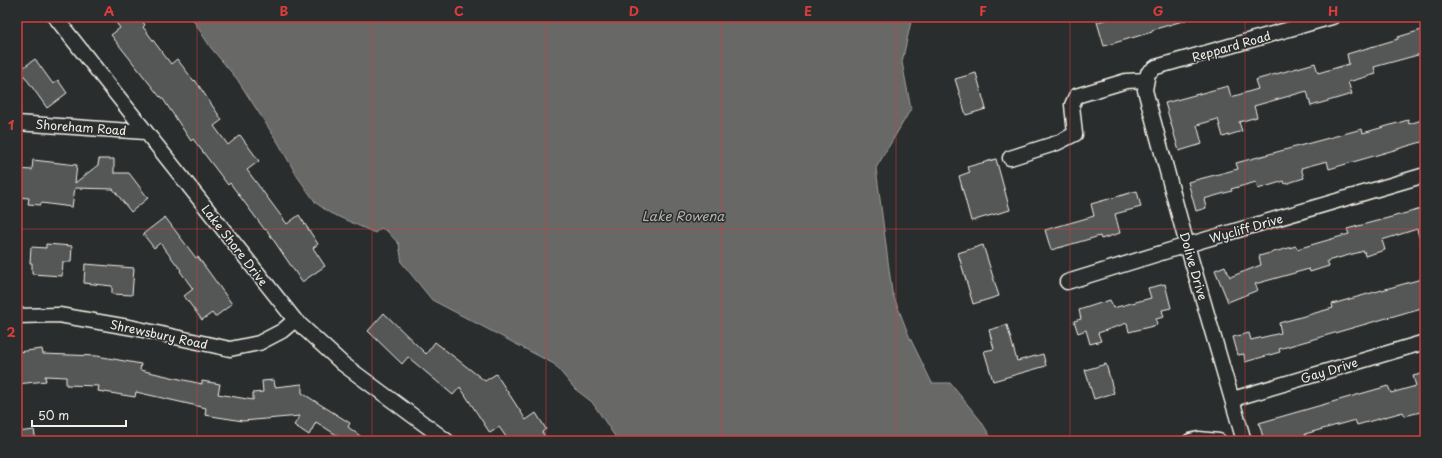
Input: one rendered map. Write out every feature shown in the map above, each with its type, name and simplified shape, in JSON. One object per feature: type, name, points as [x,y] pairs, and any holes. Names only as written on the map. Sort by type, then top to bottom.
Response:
[{"type":"street","name":"Lake Shore Drive","points":[[55,17],[295,320],[343,364],[447,441]]},
{"type":"street","name":"Reppard Road","points":[[1146,85],[1148,73],[1156,68],[1332,17]]},
{"type":"street","points":[[1010,158],[1057,143],[1075,134],[1072,105],[1076,96],[1126,81],[1146,85]]},
{"type":"street","name":"Dolive Drive","points":[[1146,85],[1187,245],[1244,441]]},
{"type":"street","name":"Shoreham Road","points":[[17,122],[145,132]]},
{"type":"street","name":"Wycliff Drive","points":[[1067,282],[1425,175]]},
{"type":"street","name":"Shrewsbury Road","points":[[17,316],[59,315],[134,328],[230,349],[259,343],[282,331],[295,320]]},
{"type":"street","name":"Gay Drive","points":[[1232,399],[1425,342]]},
{"type":"street","points":[[1190,441],[1199,439],[1219,441]]},
{"type":"water","name":"Lake Rowena","points":[[191,17],[912,17],[902,62],[911,109],[876,168],[892,292],[909,336],[932,383],[950,383],[981,421],[993,441],[618,441],[592,402],[575,389],[554,364],[432,300],[402,263],[399,244],[387,231],[381,228],[375,233],[330,213],[316,203],[297,176],[279,144],[237,79],[211,48]]},
{"type":"building","points":[[112,17],[140,17],[145,25],[143,27],[171,64],[177,59],[194,81],[195,80],[222,120],[214,126],[228,145],[240,135],[259,161],[247,170],[287,224],[299,215],[318,244],[313,248],[325,266],[302,282],[266,229],[265,230],[230,183],[228,185],[193,139],[191,141],[161,96],[160,97],[111,35],[120,28]]},
{"type":"building","points":[[1116,17],[1186,17],[1186,20],[1104,46],[1097,22]]},
{"type":"building","points":[[1425,29],[1425,53],[1374,67],[1376,74],[1348,82],[1352,94],[1311,106],[1307,91],[1254,106],[1257,117],[1239,122],[1242,131],[1223,137],[1218,119],[1197,125],[1202,144],[1179,151],[1165,103],[1228,86],[1231,97],[1258,89],[1255,80],[1315,63],[1318,73],[1349,64],[1347,54],[1398,39],[1398,37]]},
{"type":"building","points":[[35,59],[53,84],[58,80],[67,93],[47,108],[20,70]]},
{"type":"building","points":[[976,73],[986,109],[966,115],[955,79]]},
{"type":"building","points":[[1425,119],[1425,141],[1329,169],[1327,161],[1301,168],[1304,178],[1285,184],[1284,181],[1258,189],[1256,182],[1231,189],[1232,191],[1204,199],[1206,208],[1196,211],[1188,182],[1238,169],[1236,163],[1362,129],[1363,133],[1408,120],[1409,124]]},
{"type":"building","points":[[99,159],[114,159],[114,173],[129,173],[148,198],[131,212],[113,189],[75,188],[72,207],[41,203],[41,205],[28,204],[29,198],[17,197],[17,169],[32,170],[33,160],[77,165],[75,183],[98,165]]},
{"type":"building","points":[[996,159],[1010,210],[971,221],[959,176],[970,172],[967,167]]},
{"type":"building","points":[[1137,191],[1141,207],[1115,214],[1120,233],[1101,239],[1100,236],[1051,250],[1045,230],[1094,216],[1091,204]]},
{"type":"building","points":[[1425,208],[1425,248],[1422,248],[1417,229],[1382,240],[1385,250],[1365,256],[1364,251],[1327,261],[1329,266],[1310,272],[1309,269],[1255,284],[1258,290],[1228,302],[1215,270],[1225,266],[1230,277],[1261,265],[1259,256],[1296,246],[1297,249],[1349,234],[1347,229]]},
{"type":"building","points":[[165,217],[196,258],[198,257],[232,304],[215,317],[212,313],[202,320],[184,296],[193,289],[180,271],[181,270],[160,243],[154,248],[143,234]]},
{"type":"building","points":[[46,244],[72,246],[71,262],[63,262],[62,276],[32,274],[32,263],[30,263],[31,247],[46,248]]},
{"type":"building","points":[[983,245],[999,296],[973,304],[958,253]]},
{"type":"building","points":[[85,264],[134,268],[132,295],[112,294],[112,286],[84,283]]},
{"type":"building","points":[[1425,278],[1425,307],[1279,349],[1280,352],[1245,362],[1244,354],[1238,355],[1233,337],[1249,333],[1251,340],[1281,333],[1279,323],[1333,308],[1332,304]]},
{"type":"building","points":[[1165,284],[1171,308],[1162,310],[1164,317],[1156,319],[1157,325],[1129,332],[1127,323],[1098,333],[1101,341],[1090,344],[1086,330],[1078,333],[1074,321],[1081,319],[1079,310],[1110,300],[1113,308],[1151,298],[1148,288]]},
{"type":"building","points":[[384,313],[426,354],[435,342],[485,381],[496,374],[526,420],[536,413],[546,429],[542,432],[548,441],[509,441],[499,427],[490,433],[460,387],[453,395],[408,357],[402,364],[368,331]]},
{"type":"building","points":[[1007,325],[1017,361],[1043,354],[1046,366],[993,381],[984,351],[994,349],[989,330]]},
{"type":"building","points":[[42,349],[43,354],[97,356],[141,364],[140,370],[202,384],[202,381],[220,384],[218,394],[253,400],[253,393],[263,392],[262,381],[274,380],[275,387],[302,384],[302,393],[350,423],[348,427],[367,441],[346,441],[316,422],[309,435],[294,425],[300,416],[243,421],[205,415],[206,408],[136,392],[135,397],[98,391],[99,386],[66,385],[66,377],[45,376],[46,381],[17,384],[17,352]]},
{"type":"building","points":[[1106,364],[1114,393],[1094,399],[1085,370]]},
{"type":"building","points":[[1425,373],[1424,411],[1405,416],[1403,412],[1357,425],[1355,420],[1305,434],[1307,441],[1264,441],[1259,423],[1388,386],[1391,393],[1416,386],[1413,376]]},
{"type":"building","points":[[34,430],[36,441],[17,441],[17,432]]}]
